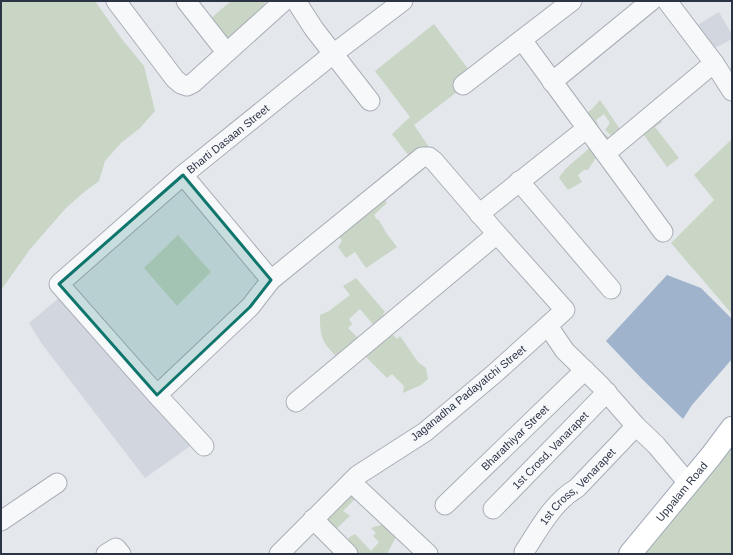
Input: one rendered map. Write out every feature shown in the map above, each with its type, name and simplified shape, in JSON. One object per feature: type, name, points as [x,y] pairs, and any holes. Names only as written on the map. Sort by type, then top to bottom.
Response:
[{"type":"main road","name":"Uppalam Road","points":[[630,554],[711,456],[732,428]]},
{"type":"street","points":[[116,1],[176,79],[181,84],[187,86],[193,83],[284,1]]},
{"type":"street","points":[[186,1],[226,52]]},
{"type":"street","points":[[296,1],[314,29],[370,101]]},
{"type":"street","name":"Bharti Dasaan Street","points":[[157,395],[59,284],[183,175],[333,54],[403,1]]},
{"type":"street","points":[[463,85],[572,1]]},
{"type":"street","points":[[552,82],[651,1]]},
{"type":"street","points":[[671,3],[731,88]]},
{"type":"street","points":[[522,40],[663,232]]},
{"type":"street","points":[[606,153],[714,63]]},
{"type":"street","points":[[479,214],[586,129]]},
{"type":"street","points":[[204,446],[157,395],[250,307],[270,280],[422,157],[429,157],[497,234],[296,402]]},
{"type":"street","points":[[183,175],[270,280]]},
{"type":"street","points":[[519,182],[611,289]]},
{"type":"street","name":"Jaganadha Padayatchi Street","points":[[279,554],[358,475],[425,432],[494,374],[565,310],[497,234]]},
{"type":"street","points":[[548,326],[565,351],[607,392],[636,426],[656,445],[688,483]]},
{"type":"street","name":"Bharathiyar Street","points":[[445,506],[585,370]]},
{"type":"street","name":"1st Crosd, Vanarapet","points":[[493,509],[607,392]]},
{"type":"street","name":"1st Cross, Venarapet","points":[[524,552],[543,522],[566,494],[577,488],[636,426]]},
{"type":"street","points":[[351,482],[428,554]]},
{"type":"street","points":[[1,521],[57,483]]},
{"type":"street","points":[[313,519],[348,554]]},
{"type":"highlighted area","points":[[183,175],[271,280],[250,307],[157,395],[59,284]]},
{"type":"shaded area","points":[[719,12],[732,35],[732,39],[711,50],[696,26]]},
{"type":"shaded area","points":[[66,292],[199,440],[145,478],[42,344],[29,323]]},
{"type":"green space","points":[[1,1],[95,1],[121,38],[144,66],[155,111],[140,128],[121,143],[105,161],[99,181],[66,208],[31,248],[1,290]]},
{"type":"green space","points":[[231,1],[266,1],[257,18],[229,42],[210,19]]},
{"type":"green space","points":[[434,24],[475,78],[414,125],[429,147],[412,160],[392,134],[410,117],[375,71]]},
{"type":"green space","points":[[600,100],[622,132],[614,138],[605,130],[610,123],[604,114],[596,120],[600,130],[613,141],[602,141],[583,116]]},
{"type":"green space","points":[[655,113],[662,122],[655,127],[679,158],[667,167],[638,127]]},
{"type":"green space","points":[[732,139],[732,314],[671,243],[714,200],[694,175]]},
{"type":"green space","points":[[590,147],[597,156],[588,170],[584,170],[578,175],[582,182],[568,190],[559,178],[569,165]]},
{"type":"green space","points":[[379,192],[387,203],[374,215],[397,247],[366,268],[355,252],[346,258],[338,247],[342,241],[337,233]]},
{"type":"green space","points":[[178,235],[211,272],[177,306],[144,268]]},
{"type":"green space","points":[[356,278],[385,312],[383,314],[387,320],[377,329],[360,309],[349,319],[352,324],[348,328],[362,342],[339,359],[323,340],[320,315],[329,311],[350,295],[343,286]]},
{"type":"green space","points":[[392,334],[397,339],[400,336],[418,362],[426,368],[428,379],[421,385],[403,393],[404,386],[392,374],[387,378],[366,357],[362,350]]},
{"type":"green space","points":[[732,427],[732,554],[630,554]]},
{"type":"green space","points":[[347,489],[357,497],[343,511],[350,516],[336,529],[321,515]]},
{"type":"green space","points":[[387,523],[399,531],[388,554],[355,554],[348,538],[355,534],[371,551],[379,542],[373,536],[376,533],[371,528]]},
{"type":"water","points":[[667,275],[701,288],[732,319],[732,359],[692,405],[683,419],[606,341]]}]
